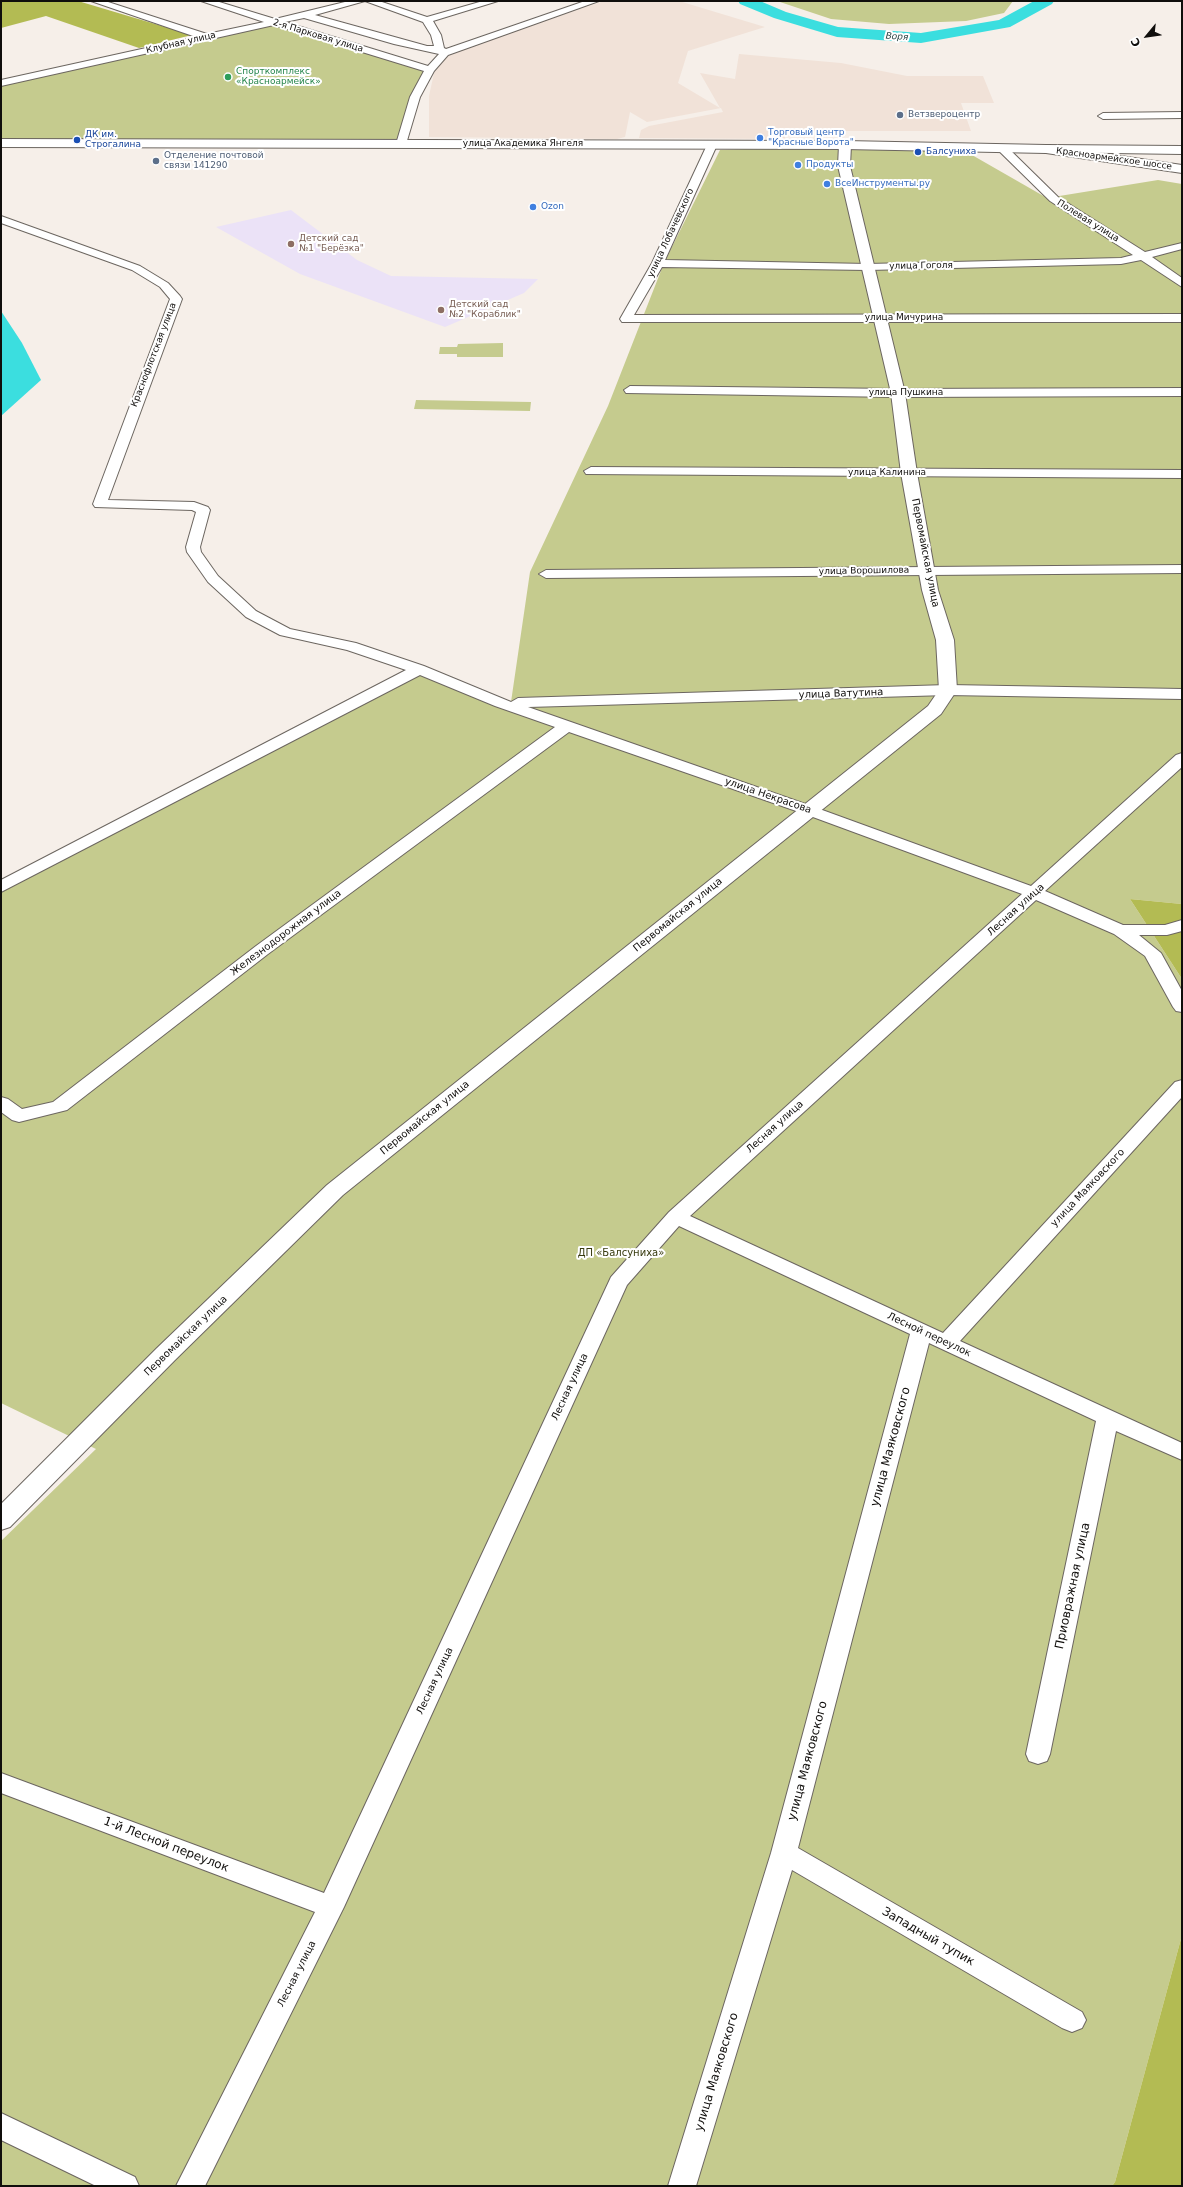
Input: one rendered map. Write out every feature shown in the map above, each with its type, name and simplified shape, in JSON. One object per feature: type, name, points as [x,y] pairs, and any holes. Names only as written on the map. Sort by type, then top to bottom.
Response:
[{"type":"street","points":[[96,1],[208,37]]},
{"type":"street","name":"2-я Парковая улица","points":[[206,1],[430,70]]},
{"type":"street","name":"Клубная улица","points":[[1,83],[305,15],[360,1]]},
{"type":"street","points":[[370,1],[427,20],[493,1]]},
{"type":"street","points":[[305,15],[427,50],[442,51],[594,1]]},
{"type":"street","points":[[427,20],[436,35],[442,51]]},
{"type":"street","points":[[401,144],[415,97],[442,51]]},
{"type":"street","points":[[1103,116],[1182,116]]},
{"type":"street","name":"улица Академика Янгеля","points":[[1,143],[845,145],[1046,149]]},
{"type":"street","name":"улица Лобачевского","points":[[626,319],[658,263],[712,145]]},
{"type":"street","name":"Первомайская улица","points":[[1,1520],[166,1354],[335,1190],[808,810],[935,710],[948,690],[945,640],[930,590],[909,473],[898,393],[844,166],[845,145]]},
{"type":"street","name":"Полевая улица","points":[[1002,148],[1054,199],[1145,257],[1182,283]]},
{"type":"street","name":"Красноармейское шоссе","points":[[1046,149],[1124,155],[1182,169]]},
{"type":"street","points":[[1124,155],[1182,150]]},
{"type":"street","name":"Краснофлотская улица","points":[[1,220],[136,268],[164,285],[176,299],[149,368],[100,504]]},
{"type":"street","name":"улица Гоголя","points":[[658,263],[868,267],[1121,261],[1145,257],[1182,246]]},
{"type":"street","name":"улица Мичурина","points":[[626,319],[1182,318]]},
{"type":"street","name":"улица Пушкина","points":[[630,390],[898,393],[1182,392]]},
{"type":"street","name":"улица Калинина","points":[[592,471],[1182,474]]},
{"type":"street","name":"улица Некрасова","points":[[100,504],[200,508],[203,510],[193,547],[194,552],[214,579],[251,614],[286,632],[351,646],[419,669],[500,703],[808,810],[1034,893],[1120,930]]},
{"type":"street","name":"улица Ворошилова","points":[[546,574],[1182,569]]},
{"type":"street","points":[[1,887],[419,669]]},
{"type":"street","name":"улица Ватутина","points":[[500,703],[532,704],[948,690],[1182,694]]},
{"type":"street","name":"Железнодорожная улица","points":[[1,1103],[19,1116],[60,1106],[262,950],[567,726]]},
{"type":"street","name":"Лесная улица","points":[[190,2186],[331,1907],[618,1282],[676,1217],[1182,758]]},
{"type":"street","points":[[1120,930],[1167,930],[1182,925]]},
{"type":"street","points":[[1120,930],[1152,954],[1182,1007]]},
{"type":"street","name":"улица Маяковского","points":[[946,1343],[1182,1086]]},
{"type":"street","name":"Лесной переулок","points":[[676,1217],[1182,1452]]},
{"type":"street","name":"улица Маяковского","points":[[682,2186],[784,1853],[921,1332]]},
{"type":"street","name":"Приовражная улица","points":[[1038,1754],[1108,1418]]},
{"type":"street","name":"1-й Лесной переулок","points":[[1,1783],[331,1907]]},
{"type":"street","name":"Западный тупик","points":[[784,1853],[1072,2020]]},
{"type":"street","points":[[1,2126],[125,2186]]},
{"type":"shaded area","points":[[604,1],[679,1],[765,27],[688,51],[678,83],[720,108],[700,73],[735,79],[739,54],[841,63],[907,76],[983,76],[994,103],[961,103],[971,131],[785,131],[785,139],[639,138],[641,130],[649,126],[723,112],[721,108],[647,122],[630,112],[625,137],[617,139],[429,137],[429,96],[436,64],[453,51]]},
{"type":"shaded area","points":[[291,210],[357,260],[391,276],[538,279],[524,293],[445,327],[300,274],[216,227]]},
{"type":"green space","points":[[1,1],[78,1],[192,35],[139,48],[46,16],[1,28]]},
{"type":"green space","points":[[777,1],[1013,1],[1004,13],[966,21],[889,24],[831,19]]},
{"type":"green space","name":"Спорткомплекс «Красноармейск»","points":[[275,22],[430,70],[401,144],[1,143],[1,83]]},
{"type":"green space","name":"ДП «Балсуниха»","points":[[845,145],[900,146],[972,155],[1047,198],[1158,180],[1182,184],[1182,904],[1130,899],[1182,979],[1182,1935],[1115,2182],[1112,2186],[1,2186],[1,1541],[96,1449],[1,1403],[1,883],[413,670],[511,702],[530,572],[608,406],[664,263],[720,150]]},
{"type":"green space","points":[[503,343],[503,357],[457,357],[457,354],[439,354],[440,347],[457,347],[458,344]]},
{"type":"green space","points":[[416,400],[531,402],[530,411],[414,409]]},
{"type":"green space","points":[[1130,899],[1182,904],[1182,979]]},
{"type":"green space","points":[[1182,1935],[1182,2186],[1112,2186],[1115,2182]]},
{"type":"water","points":[[1,311],[22,343],[41,380],[1,416]]},
{"type":"waterway","name":"Воря","points":[[746,1],[780,15],[837,32],[921,38],[1004,24],[1046,1]]},
{"type":"place","name":"Спорткомплекс «Красноармейск»","points":[[228,77]]},
{"type":"place","name":"Ветзвероцентр","points":[[900,115]]},
{"type":"place","name":"Торговый центр \"Красные Ворота\"","points":[[760,138]]},
{"type":"place","name":"ДК им. Строгалина","points":[[77,140]]},
{"type":"place","name":"Балсуниха","points":[[918,152]]},
{"type":"place","name":"Отделение почтовой связи 141290","points":[[156,161]]},
{"type":"place","name":"Продукты","points":[[798,165]]},
{"type":"place","name":"ВсеИнструменты.ру","points":[[827,184]]},
{"type":"place","name":"Ozon","points":[[533,207]]},
{"type":"place","name":"Детский сад №1 \"Берёзка\"","points":[[291,244]]},
{"type":"place","name":"Детский сад №2 \"Кораблик\"","points":[[441,310]]}]
